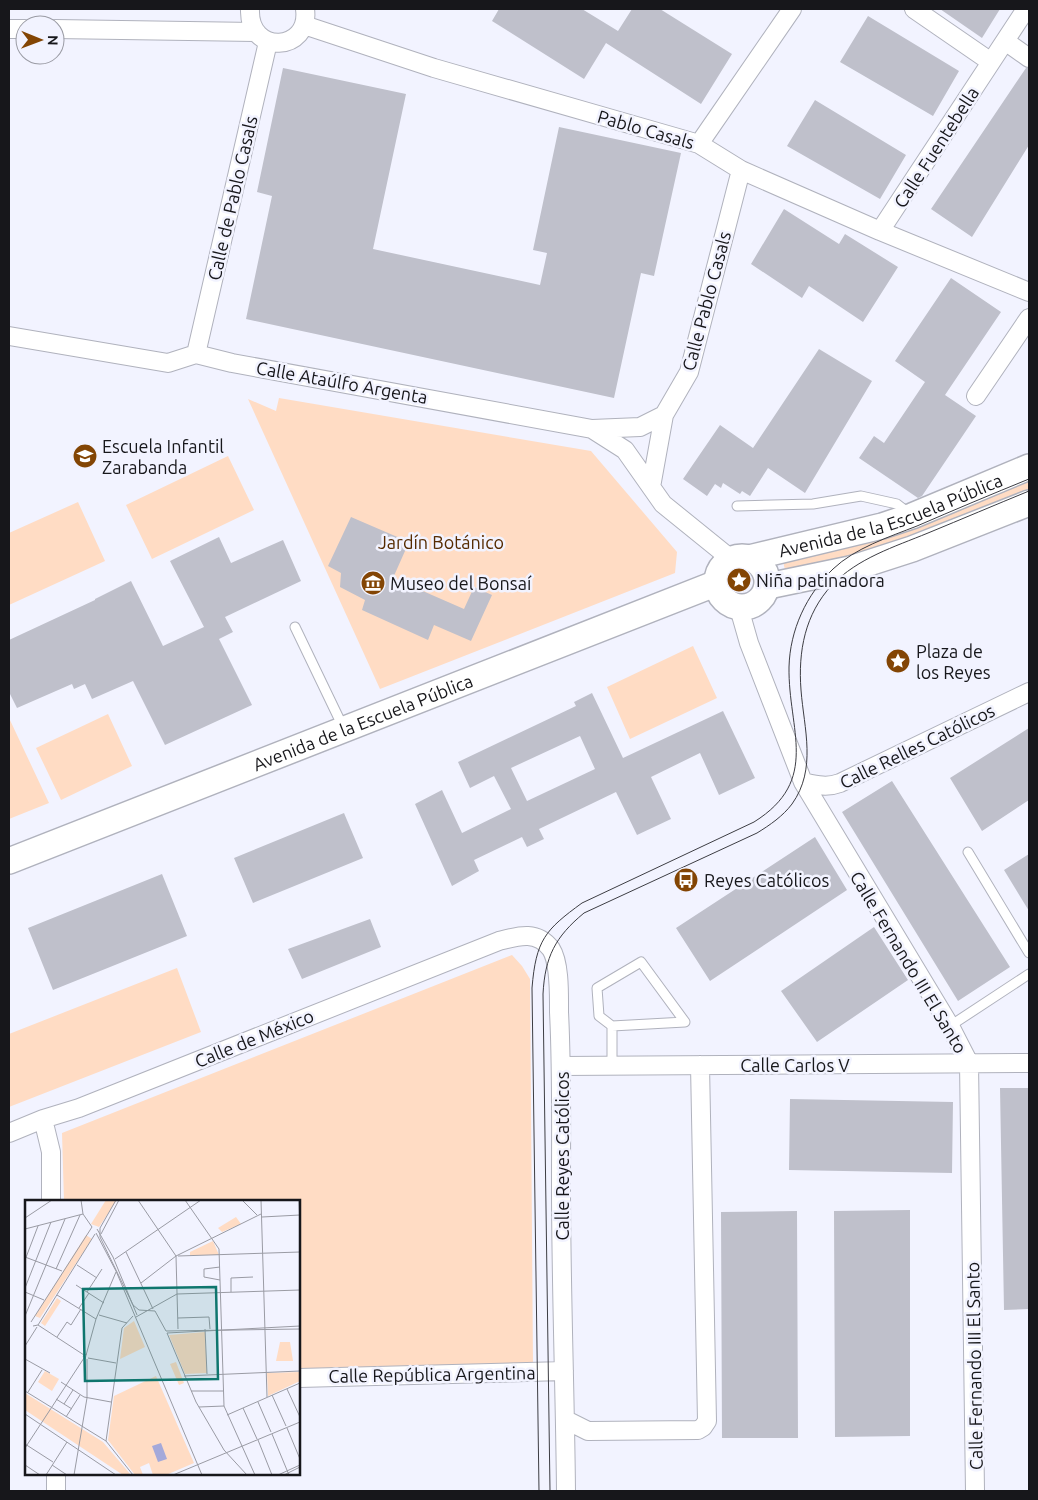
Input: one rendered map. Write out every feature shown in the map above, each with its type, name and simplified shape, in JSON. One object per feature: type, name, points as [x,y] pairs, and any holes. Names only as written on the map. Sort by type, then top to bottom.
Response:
[{"type":"street","points":[[250,9],[250,21],[261,37]]},
{"type":"street","points":[[699,144],[792,9]]},
{"type":"street","points":[[914,9],[999,50],[1029,58]]},
{"type":"street","name":"Calle Fuentebella","points":[[880,231],[1026,9]]},
{"type":"street","points":[[65,29],[261,37],[279,44],[290,41],[298,35],[305,17]]},
{"type":"street","name":"Pablo Casals","points":[[305,17],[434,68],[699,144],[741,170],[880,231],[1029,292]]},
{"type":"street","name":"Calle de Pablo Casals","points":[[196,354],[261,37]]},
{"type":"street","name":"Calle Pablo Casals","points":[[651,487],[664,415],[689,372],[741,170]]},
{"type":"street","points":[[976,396],[1029,318]]},
{"type":"street","points":[[9,336],[168,363],[196,354]]},
{"type":"street","name":"Calle Ataúlfo Argenta","points":[[196,354],[232,363],[592,429],[625,450],[651,487]]},
{"type":"street","points":[[592,429],[640,427],[664,415]]},
{"type":"street","name":"Avenida de la Escuela Pública","points":[[740,559],[882,526],[912,516],[1029,467]]},
{"type":"street","points":[[651,487],[663,504],[740,559],[758,562],[764,569],[768,586],[765,594],[760,601],[752,606],[739,608],[723,600],[718,592],[717,583],[719,572],[724,565],[740,559]]},
{"type":"street","name":"Avenida de la Escuela Pública","points":[[768,586],[850,569],[903,552],[1029,503]]},
{"type":"street","name":"Avenida de la Escuela Pública","points":[[9,861],[717,583]]},
{"type":"street","name":"Calle Fernando III El Santo","points":[[739,608],[749,643],[803,782],[950,1026],[969,1063],[976,1491]]},
{"type":"street","name":"Calle Relles Católicos","points":[[803,782],[822,787],[840,784],[1029,692]]},
{"type":"street","name":"Calle Reyes Católicos","points":[[500,941],[524,935],[533,936],[543,941],[551,950],[557,967],[562,1066],[561,1186],[566,1491]]},
{"type":"street","name":"Calle de México","points":[[9,1133],[42,1119],[79,1108],[500,941]]},
{"type":"street","name":"Calle Carlos V","points":[[562,1066],[1029,1064]]},
{"type":"street","points":[[566,1420],[588,1431],[698,1430],[707,1421],[700,1065]]},
{"type":"street","points":[[42,1119],[51,1152],[52,1200]]},
{"type":"street","name":"Calle República Argentina","points":[[300,1378],[564,1371]]},
{"type":"street","points":[[56,1475],[56,1491]]},
{"type":"lane","points":[[737,506],[813,504],[861,496],[897,504],[912,516]]},
{"type":"lane","points":[[295,627],[344,730]]},
{"type":"lane","points":[[968,852],[1029,953]]},
{"type":"lane","points":[[641,962],[685,1022],[612,1026],[599,1016],[597,988],[641,962]]},
{"type":"lane","points":[[950,1026],[1029,974]]},
{"type":"lane","points":[[612,1026],[612,1066]]},
{"type":"green space","name":"Jardín Botánico","points":[[279,398],[591,451],[677,552],[675,573],[380,689],[248,399],[276,411]]},
{"type":"green space","points":[[228,456],[254,510],[152,559],[126,505]]},
{"type":"green space","points":[[1029,475],[1029,495],[900,548],[785,570],[782,557]]},
{"type":"green space","points":[[78,502],[105,561],[9,605],[9,533]]},
{"type":"green space","points":[[693,646],[717,698],[630,739],[607,687]]},
{"type":"green space","points":[[108,714],[132,766],[61,800],[36,748]]},
{"type":"green space","points":[[9,718],[49,803],[9,819]]},
{"type":"green space","points":[[512,955],[530,979],[533,1363],[300,1372],[300,1200],[64,1200],[62,1133]]},
{"type":"green space","points":[[177,968],[201,1032],[9,1107],[9,1034]]},
{"type":"building","points":[[499,9],[582,9],[618,31],[632,9],[660,9],[732,54],[701,104],[606,43],[584,79],[492,21]]},
{"type":"building","points":[[940,9],[1000,9],[982,38]]},
{"type":"building","points":[[868,16],[959,71],[933,116],[840,62]]},
{"type":"building","points":[[283,68],[406,94],[373,249],[540,285],[547,253],[533,250],[559,127],[681,153],[654,276],[641,273],[614,398],[246,319],[272,196],[257,192]]},
{"type":"building","points":[[1026,68],[1029,68],[1029,145],[972,237],[931,209]]},
{"type":"building","points":[[815,100],[906,155],[880,199],[787,146]]},
{"type":"building","points":[[784,209],[839,244],[845,234],[898,267],[863,322],[809,286],[802,298],[751,264]]},
{"type":"building","points":[[951,278],[1001,312],[945,395],[976,416],[922,496],[918,498],[859,458],[874,436],[884,443],[925,382],[895,361]]},
{"type":"building","points":[[819,349],[872,381],[805,493],[768,468],[750,496],[742,491],[740,494],[723,483],[721,488],[715,484],[707,496],[683,479],[720,425],[753,448]]},
{"type":"building","name":"Museo del Bonsaí","points":[[351,517],[409,542],[393,578],[464,609],[474,587],[492,595],[471,641],[434,625],[428,640],[362,610],[365,600],[340,587],[341,573],[328,566]]},
{"type":"building","points":[[219,537],[231,563],[283,540],[301,581],[225,617],[233,632],[219,639],[252,705],[165,745],[133,681],[92,699],[85,684],[74,689],[72,684],[17,708],[9,692],[9,640],[131,581],[163,646],[204,627],[170,561]]},
{"type":"building","points":[[592,693],[623,758],[723,711],[755,778],[719,795],[700,753],[651,777],[671,819],[637,835],[616,792],[539,829],[544,839],[527,847],[522,837],[474,860],[479,871],[452,886],[415,804],[442,790],[462,833],[511,809],[494,776],[470,788],[458,762],[576,706],[574,702]],"holes":[[[580,736],[595,769],[527,801],[511,768]]]},
{"type":"building","points":[[1029,728],[1029,800],[982,831],[950,778]]},
{"type":"building","points":[[892,781],[1010,967],[958,1001],[842,812]]},
{"type":"building","points":[[344,813],[363,858],[253,903],[234,858]]},
{"type":"building","points":[[815,837],[847,890],[710,981],[676,928]]},
{"type":"building","points":[[1029,854],[1029,911],[1004,870]]},
{"type":"building","points":[[162,874],[187,936],[53,990],[28,928]]},
{"type":"building","points":[[370,919],[381,947],[302,979],[288,949]]},
{"type":"building","points":[[874,927],[908,980],[817,1042],[781,991]]},
{"type":"building","points":[[1000,1088],[1029,1088],[1029,1309],[1004,1310]]},
{"type":"building","points":[[790,1099],[953,1102],[952,1173],[789,1170]]},
{"type":"building","points":[[910,1210],[910,1436],[835,1437],[834,1211]]},
{"type":"building","points":[[797,1211],[798,1438],[722,1438],[721,1212]]},
{"type":"tram line","points":[[539,1491],[532,988],[536,958],[540,947],[551,929],[582,903],[754,822],[775,806],[788,789],[794,771],[796,752],[789,667],[792,640],[807,602],[823,579],[833,569],[851,555],[873,544],[1029,479]]},
{"type":"tram line","points":[[550,1491],[543,994],[546,969],[553,949],[559,939],[584,913],[757,833],[776,820],[792,804],[800,791],[807,763],[800,675],[802,647],[815,608],[832,585],[853,567],[877,554],[1029,491]]},
{"type":"place","name":"Escuela Infantil Zarabanda","points":[[85,456]]},
{"type":"place","name":"Niña patinadora","points":[[739,580]]},
{"type":"place","name":"Museo del Bonsaí","points":[[373,583]]},
{"type":"place","name":"Plaza de los Reyes","points":[[898,661]]},
{"type":"place","name":"Reyes Católicos","points":[[686,880]]}]
